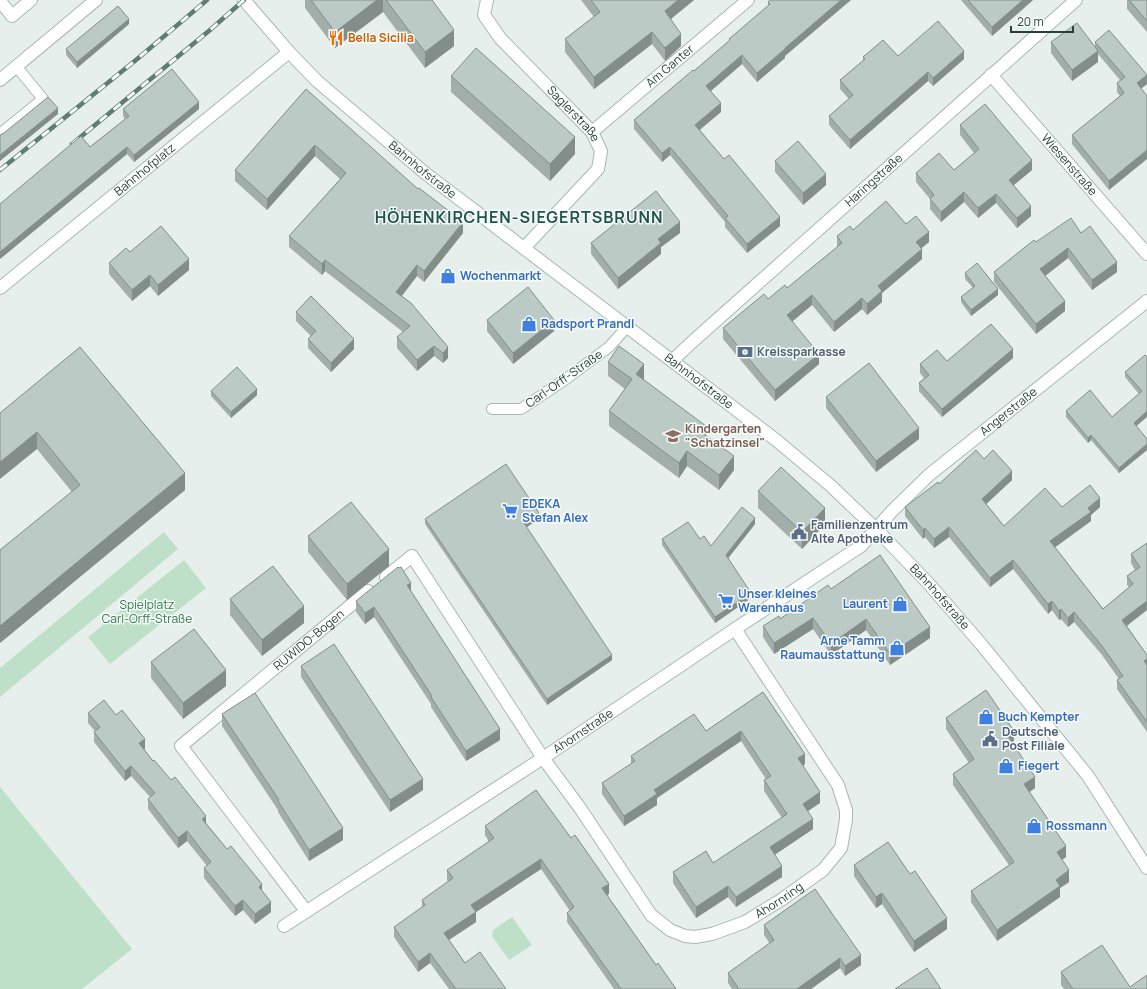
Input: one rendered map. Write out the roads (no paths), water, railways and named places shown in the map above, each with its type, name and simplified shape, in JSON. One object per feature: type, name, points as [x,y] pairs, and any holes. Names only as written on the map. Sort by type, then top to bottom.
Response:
[{"type":"street","points":[[0,1],[12,16],[31,0]]},
{"type":"street","points":[[0,80],[96,0]]},
{"type":"street","name":"Bahnhofstraße","points":[[244,0],[289,52],[317,81],[425,173],[776,440],[831,486],[876,529],[930,584],[1017,687],[1088,776],[1147,868]]},
{"type":"street","name":"Saglerstraße","points":[[487,0],[484,15],[500,38],[592,132],[601,151],[598,169],[524,248]]},
{"type":"street","name":"Am Ganter","points":[[592,132],[748,0]]},
{"type":"street","name":"Haringstraße","points":[[672,361],[1076,0]]},
{"type":"street","name":"Bahnhofplatz","points":[[0,288],[289,52]]},
{"type":"street","name":"Wiesenstraße","points":[[991,75],[1147,254]]},
{"type":"street","name":"Angerstraße","points":[[876,529],[929,475],[1147,301]]},
{"type":"street","name":"Ahornstraße","points":[[284,926],[542,758],[861,546],[876,529]]},
{"type":"street","name":"RUWIDO-Bogen","points":[[306,911],[180,746],[412,556],[542,758]]},
{"type":"street","name":"Ahornring","points":[[542,758],[580,808],[650,915],[670,930],[685,936],[695,937],[712,934],[745,922],[781,900],[823,870],[841,848],[846,820],[846,810],[838,785],[735,629]]},
{"type":"lane","points":[[0,134],[43,99],[16,66]]},
{"type":"lane","name":"Carl-Orff-Straße","points":[[492,409],[521,409],[566,379],[609,347],[627,327]]},
{"type":"railway","points":[[0,170],[136,60],[207,0]]},
{"type":"railway","points":[[72,144],[244,0]]},
{"type":"place","name":"Bella Sicilia","points":[[336,38]]},
{"type":"place","name":"Wochenmarkt","points":[[448,276]]},
{"type":"place","name":"Radsport Prandl","points":[[529,324]]},
{"type":"place","name":"Kreissparkasse","points":[[745,352]]},
{"type":"place","name":"Kindergarten \"Schatzinsel\"","points":[[673,436]]},
{"type":"place","name":"EDEKA Stefan Alex","points":[[510,511]]},
{"type":"place","name":"Familienzentrum Alte Apotheke","points":[[799,532]]},
{"type":"place","name":"Unser kleines Warenhaus","points":[[726,601]]},
{"type":"place","name":"Laurent","points":[[900,604]]},
{"type":"place","name":"Arne Tamm Raumausstattung","points":[[897,648]]},
{"type":"place","name":"Buch Kempter","points":[[986,717]]},
{"type":"place","name":"Deutsche Post Filiale","points":[[990,739]]},
{"type":"place","name":"Fiegert","points":[[1006,766]]},
{"type":"place","name":"Rossmann","points":[[1034,826]]},
{"type":"district","name":"HÖHENKIRCHEN-SIEGERTSBRUNN","points":[[519,217]]},
{"type":"park label","name":"Spielplatz Carl-Orff-Straße","points":[[147,612]]}]
